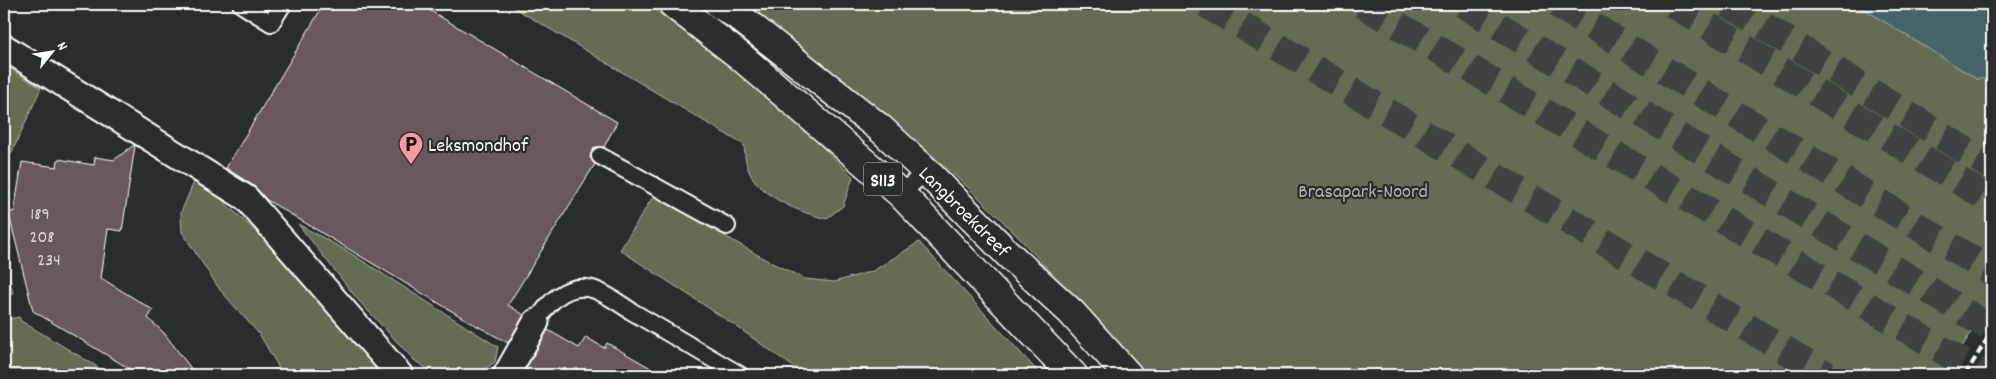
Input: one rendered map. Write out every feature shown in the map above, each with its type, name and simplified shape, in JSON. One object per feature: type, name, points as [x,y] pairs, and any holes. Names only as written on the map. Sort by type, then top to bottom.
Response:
[{"type":"main road","name":"Langbroekdreef","points":[[673,4],[740,56],[901,194],[1073,375]]},
{"type":"main road","name":"Langbroekdreef","points":[[719,4],[738,16],[881,128],[1009,255],[1071,312],[1128,375]]},
{"type":"street","points":[[4,47],[246,198],[400,375]]},
{"type":"street","points":[[506,375],[536,322]]},
{"type":"lane","points":[[241,4],[271,23],[283,4]]},
{"type":"lane","points":[[600,156],[727,226]]},
{"type":"lane","points":[[901,194],[926,171]]},
{"type":"lane","points":[[536,322],[552,300],[575,288],[587,288],[616,302],[740,375]]},
{"type":"green space","points":[[508,4],[647,4],[725,62],[802,127],[853,177],[843,206],[826,219],[797,209],[770,195],[752,177],[746,164],[744,145]]},
{"type":"green space","name":"Brasapark-Noord","points":[[734,4],[1856,4],[1977,79],[1992,78],[1992,300],[1944,375],[1141,375],[1045,265],[968,187],[866,100]]},
{"type":"green space","points":[[4,65],[41,88],[12,152],[4,157]]},
{"type":"green space","points":[[194,182],[213,192],[329,298],[394,375],[283,375],[260,335],[220,290],[182,232],[181,212]]},
{"type":"green space","points":[[654,195],[770,262],[805,279],[834,282],[873,271],[919,242],[1041,375],[805,375],[733,324],[620,250]]},
{"type":"green space","points":[[298,224],[347,251],[498,347],[495,362],[476,375],[438,375],[415,361],[358,300]]},
{"type":"green space","points":[[4,252],[13,294],[4,296]]},
{"type":"green space","points":[[19,317],[21,321],[111,375],[4,375],[4,320]]},
{"type":"water","points":[[1856,4],[1992,4],[1992,78],[1977,79]]},
{"type":"building","name":"Leksmondhof","points":[[324,4],[419,4],[617,122],[604,147],[595,147],[592,151],[590,157],[595,164],[508,305],[524,315],[508,343],[267,200],[254,186],[226,168]]},
{"type":"building","points":[[134,145],[122,231],[108,229],[101,278],[153,310],[148,318],[164,333],[196,375],[140,375],[33,311],[8,211],[14,212],[22,162],[57,167],[58,159],[94,165],[95,157],[114,160]]},
{"type":"building","points":[[548,330],[579,348],[586,337],[604,348],[607,343],[663,375],[522,375]]},
{"type":"tunnel","points":[[1206,4],[1827,375]]},
{"type":"tunnel","points":[[1362,4],[1984,375]]},
{"type":"tunnel","points":[[1463,4],[1992,329]]},
{"type":"tunnel","points":[[1557,4],[1992,272]]},
{"type":"tunnel","points":[[1673,4],[1992,201]]},
{"type":"tunnel","points":[[1728,4],[1992,167]]},
{"type":"railway","points":[[1965,375],[1992,331]]},
{"type":"place","name":"Leksmondhof","points":[[411,165]]}]
